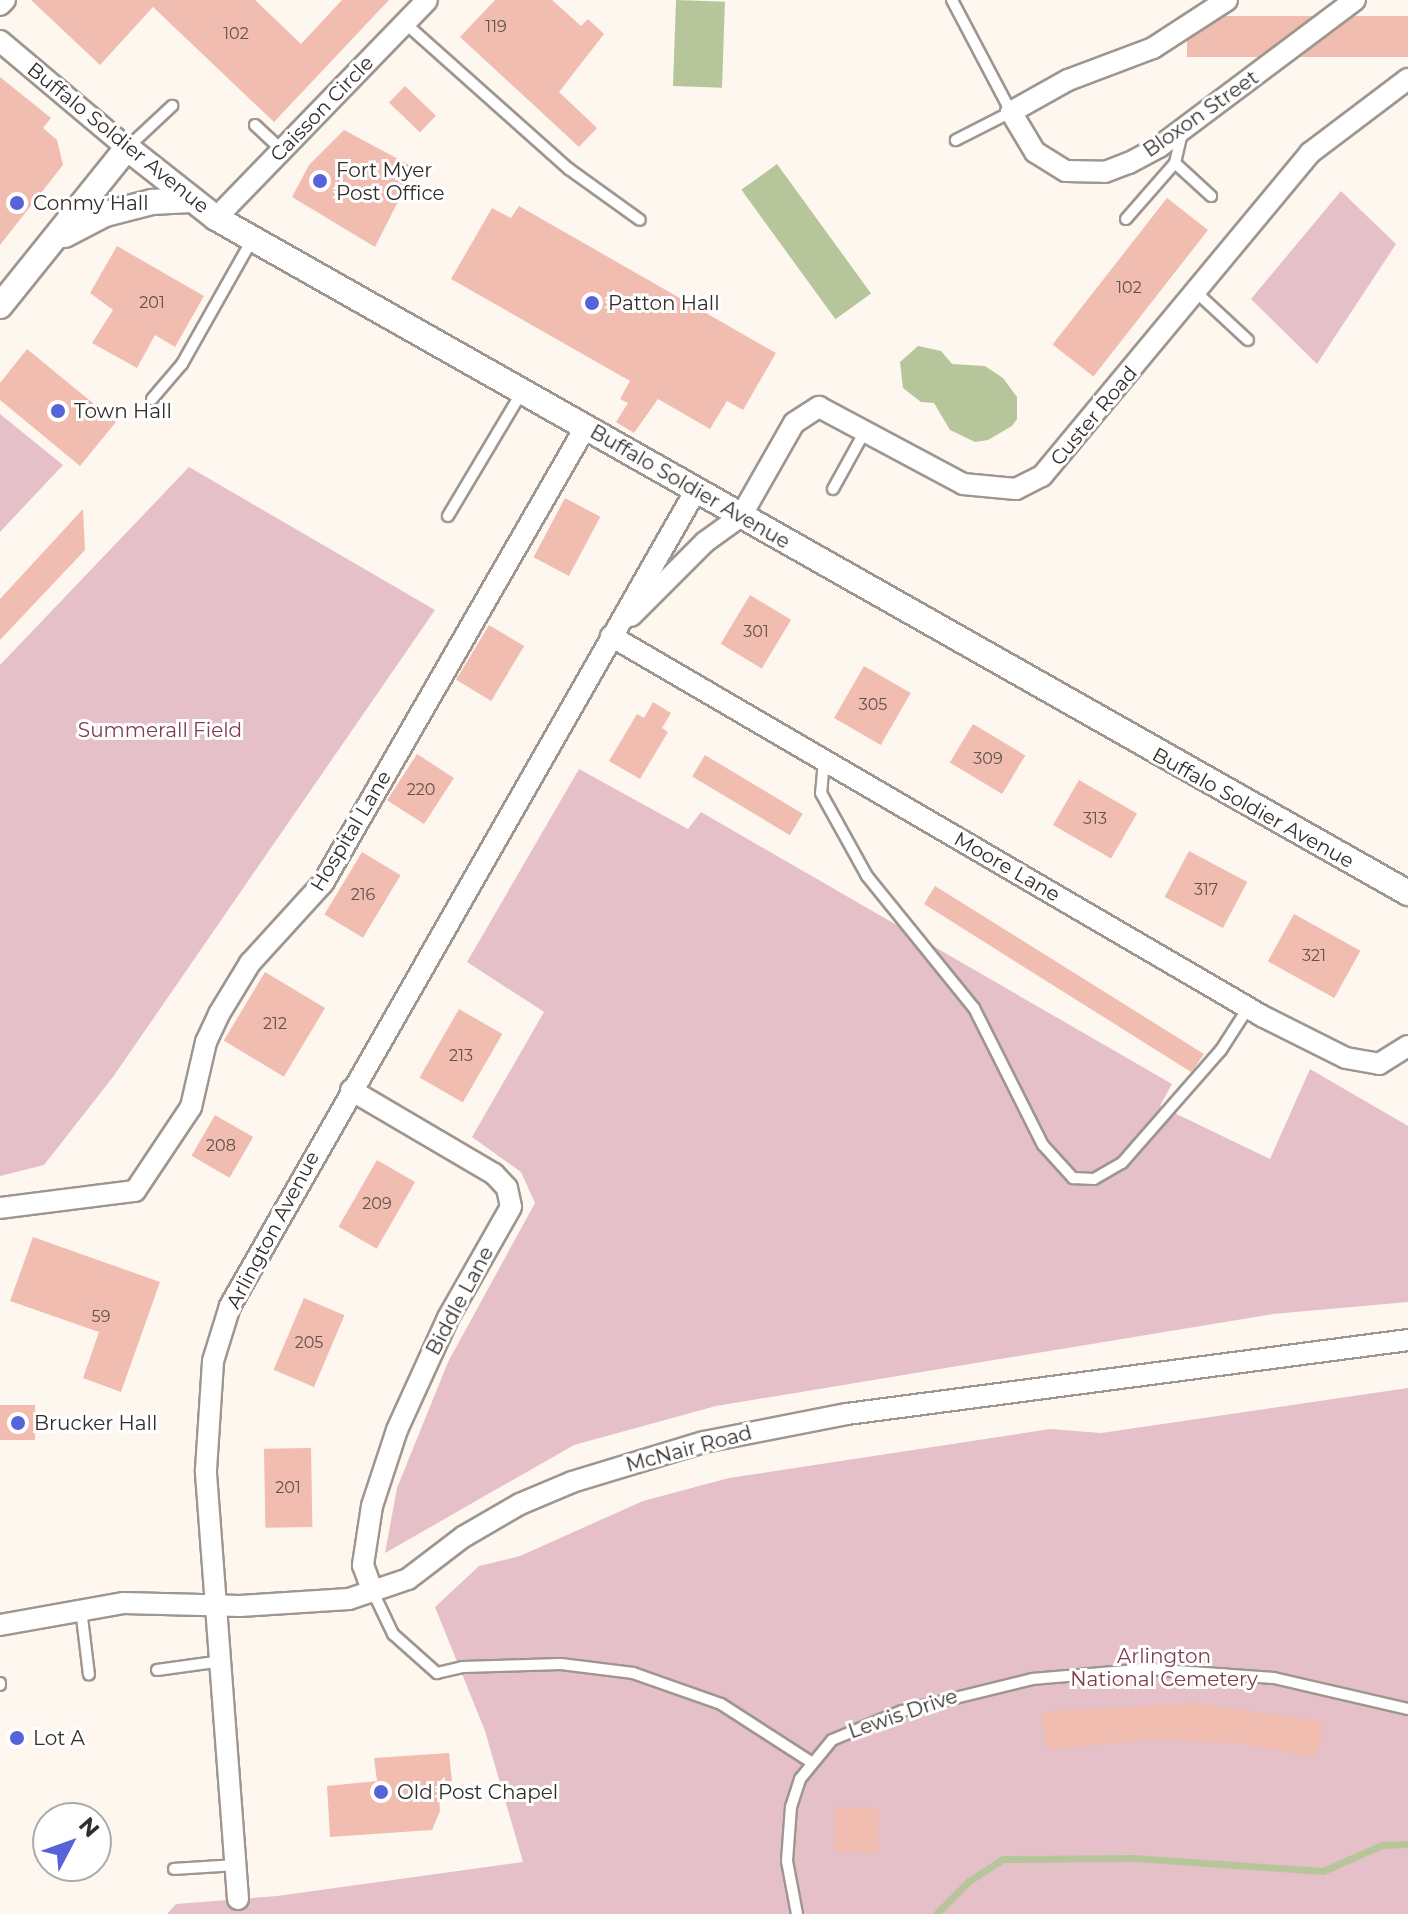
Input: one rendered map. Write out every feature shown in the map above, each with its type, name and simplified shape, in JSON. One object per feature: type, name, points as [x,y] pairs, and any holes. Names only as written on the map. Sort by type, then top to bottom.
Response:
[{"type":"street","points":[[0,5],[5,0]]},
{"type":"street","name":"Caisson Circle","points":[[216,218],[427,0]]},
{"type":"street","points":[[1011,112],[1068,80],[1153,48],[1227,0]]},
{"type":"street","name":"Bloxon Street","points":[[1011,112],[1035,152],[1066,171],[1105,172],[1129,163],[1182,131],[1355,0]]},
{"type":"street","name":"Buffalo Soldier Avenue","points":[[0,41],[216,218],[1408,893]]},
{"type":"street","name":"Custer Road","points":[[741,516],[805,413],[819,407],[866,429],[963,484],[1016,489],[1042,476],[1065,455],[1310,153],[1408,79]]},
{"type":"street","points":[[0,306],[59,238],[127,148]]},
{"type":"street","points":[[59,238],[105,214],[152,202],[191,200]]},
{"type":"street","name":"Hospital Lane","points":[[0,1208],[135,1191],[191,1107],[206,1042],[219,1014],[250,963],[323,883],[585,428]]},
{"type":"street","name":"Arlington Avenue","points":[[238,1907],[224,1661],[206,1470],[213,1361],[230,1306],[253,1258],[696,490]]},
{"type":"street","name":"Arlington Avenue","points":[[611,636],[705,542],[741,516]]},
{"type":"street","name":"Moore Lane","points":[[611,636],[1248,1008],[1346,1058],[1379,1064],[1408,1046]]},
{"type":"street","name":"Biddle Lane","points":[[351,1090],[494,1174],[507,1188],[511,1207],[448,1318],[397,1430],[372,1506],[363,1565],[373,1592]]},
{"type":"street","name":"McNair Road","points":[[0,1625],[81,1609],[349,1599],[408,1579],[475,1529],[520,1504],[572,1482],[704,1442],[847,1414],[1408,1340]]},
{"type":"lane","points":[[952,0],[1011,112],[956,140]]},
{"type":"lane","points":[[405,23],[569,169],[640,220]]},
{"type":"lane","points":[[127,148],[172,106]]},
{"type":"lane","points":[[255,125],[282,150]]},
{"type":"lane","points":[[1126,219],[1175,163],[1182,131]]},
{"type":"lane","points":[[1175,163],[1211,196]]},
{"type":"lane","points":[[152,399],[182,364],[253,238]]},
{"type":"lane","points":[[1195,291],[1248,340]]},
{"type":"lane","points":[[448,516],[522,392]]},
{"type":"lane","points":[[833,489],[866,429]]},
{"type":"lane","points":[[824,760],[821,793],[867,876],[974,1008],[1043,1145],[1073,1178],[1094,1179],[1122,1163],[1221,1050],[1248,1008]]},
{"type":"lane","points":[[373,1592],[393,1634],[437,1673],[463,1667],[561,1664],[633,1673],[721,1704],[811,1762],[794,1796],[789,1827],[787,1861],[797,1914]]},
{"type":"lane","points":[[81,1609],[89,1675]]},
{"type":"lane","points":[[157,1670],[224,1661]]},
{"type":"lane","name":"Lewis Drive","points":[[811,1762],[843,1733],[931,1702],[1032,1679],[1113,1670],[1258,1675],[1408,1709]]},
{"type":"lane","points":[[174,1869],[236,1865]]},
{"type":"green space","points":[[1341,191],[1396,244],[1317,364],[1251,299]]},
{"type":"green space","points":[[0,414],[63,465],[0,532]]},
{"type":"green space","name":"Summerall Field","points":[[189,467],[435,610],[113,1077],[44,1165],[0,1176],[0,665]]},
{"type":"green space","points":[[579,769],[688,829],[701,812],[1172,1084],[1160,1106],[1270,1159],[1310,1069],[1408,1126],[1408,1302],[1273,1314],[716,1406],[574,1445],[385,1553],[397,1488],[448,1362],[535,1203],[521,1172],[472,1137],[544,1012],[467,962]]},
{"type":"green space","name":"Arlington National Cemetery","points":[[1408,1388],[1408,1914],[167,1914],[176,1904],[277,1896],[523,1862],[485,1731],[435,1607],[479,1566],[520,1556],[643,1501],[729,1478],[1050,1429],[1101,1433]]},
{"type":"shaded area","points":[[676,0],[725,2],[722,88],[673,86]]},
{"type":"shaded area","points":[[777,164],[871,293],[835,319],[741,190]]},
{"type":"shaded area","points":[[918,346],[941,351],[952,364],[985,366],[1003,378],[1017,397],[1017,419],[1012,426],[988,440],[975,442],[950,430],[934,403],[921,402],[903,388],[900,362]]},
{"type":"building","points":[[31,0],[255,0],[301,44],[342,0],[389,0],[274,122],[153,7],[100,65]]},
{"type":"building","points":[[495,0],[552,0],[581,26],[588,19],[604,34],[559,92],[597,128],[579,147],[460,37]]},
{"type":"building","points":[[1187,16],[1408,16],[1408,57],[1187,57]]},
{"type":"building","name":"Conmy Hall","points":[[0,77],[51,118],[43,128],[57,140],[63,165],[0,245]]},
{"type":"building","points":[[405,86],[436,116],[420,132],[389,103]]},
{"type":"building","points":[[344,130],[415,168],[375,247],[292,197],[309,165]]},
{"type":"building","points":[[1167,198],[1208,230],[1093,377],[1052,345]]},
{"type":"building","name":"Patton Hall","points":[[519,206],[776,353],[743,410],[727,401],[710,429],[658,399],[634,433],[616,422],[628,403],[620,399],[630,381],[451,279],[492,208],[511,218]]},
{"type":"building","points":[[117,246],[204,296],[175,347],[155,335],[137,368],[92,343],[113,310],[90,293]]},
{"type":"building","name":"Town Hall","points":[[27,349],[116,422],[80,466],[0,400],[0,383]]},
{"type":"building","points":[[565,498],[600,517],[569,576],[534,557]]},
{"type":"building","points":[[83,509],[85,550],[0,640],[0,599]]},
{"type":"building","points":[[750,595],[791,620],[762,669],[721,644]]},
{"type":"building","points":[[489,625],[524,646],[491,701],[456,680]]},
{"type":"building","points":[[864,666],[911,693],[881,745],[834,718]]},
{"type":"building","points":[[653,702],[671,713],[662,728],[668,732],[640,779],[609,761],[637,714],[644,718]]},
{"type":"building","points":[[973,724],[1025,755],[1002,794],[950,763]]},
{"type":"building","points":[[417,754],[454,778],[424,824],[387,800]]},
{"type":"building","points":[[705,755],[803,814],[790,835],[692,776]]},
{"type":"building","points":[[1079,780],[1137,813],[1111,859],[1053,825]]},
{"type":"building","points":[[1189,851],[1247,882],[1223,928],[1165,897]]},
{"type":"building","points":[[362,852],[401,875],[363,938],[324,915]]},
{"type":"building","points":[[935,886],[1204,1054],[1191,1072],[924,904]]},
{"type":"building","points":[[1294,914],[1360,951],[1334,998],[1268,961]]},
{"type":"building","points":[[265,972],[325,1008],[284,1077],[224,1041]]},
{"type":"building","points":[[459,1009],[502,1034],[463,1102],[420,1077]]},
{"type":"building","points":[[215,1115],[253,1137],[230,1178],[192,1156]]},
{"type":"building","points":[[377,1160],[415,1182],[377,1249],[338,1227]]},
{"type":"building","points":[[33,1237],[160,1282],[121,1392],[83,1378],[99,1332],[10,1301]]},
{"type":"building","points":[[304,1298],[345,1315],[314,1387],[274,1370]]},
{"type":"building","name":"Brucker Hall","points":[[0,1405],[35,1405],[35,1440],[0,1440]]},
{"type":"building","points":[[311,1448],[312,1527],[265,1528],[264,1449]]},
{"type":"building","points":[[1193,1703],[1325,1722],[1316,1758],[1242,1744],[1158,1739],[1047,1750],[1041,1712]]},
{"type":"building","name":"Old Post Chapel","points":[[449,1753],[452,1781],[438,1782],[440,1811],[432,1830],[330,1837],[327,1786],[377,1781],[374,1758]]},
{"type":"building","points":[[835,1807],[879,1808],[878,1853],[834,1852]]},
{"type":"waterway","points":[[936,1914],[969,1881],[1003,1859],[1133,1858],[1323,1871],[1382,1845],[1408,1844]]},
{"type":"place","name":"Fort Myer Post Office","points":[[320,181]]},
{"type":"place","name":"Conmy Hall","points":[[17,203]]},
{"type":"place","name":"Patton Hall","points":[[592,303]]},
{"type":"place","name":"Town Hall","points":[[58,411]]},
{"type":"place","name":"Brucker Hall","points":[[18,1423]]},
{"type":"place","name":"Lot A","points":[[17,1738]]},
{"type":"place","name":"Old Post Chapel","points":[[381,1792]]}]
